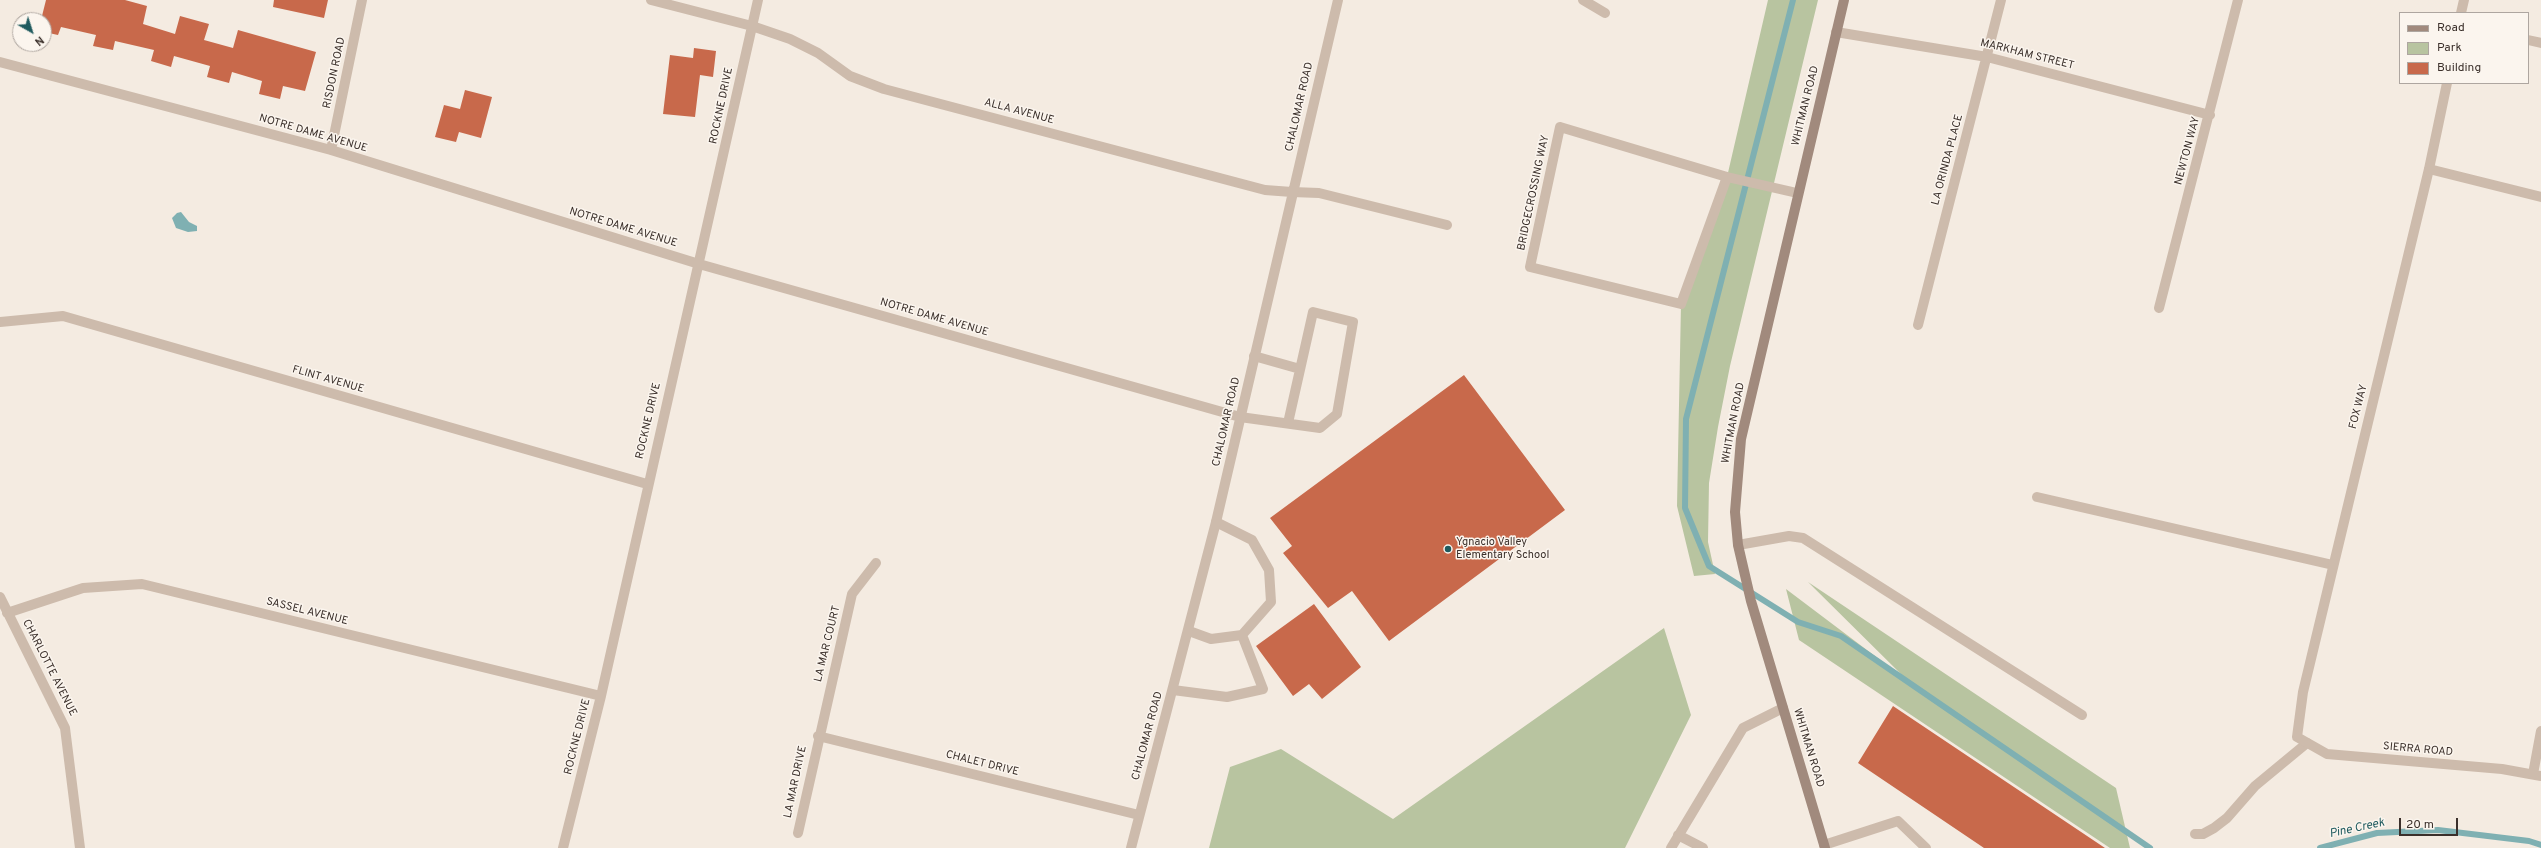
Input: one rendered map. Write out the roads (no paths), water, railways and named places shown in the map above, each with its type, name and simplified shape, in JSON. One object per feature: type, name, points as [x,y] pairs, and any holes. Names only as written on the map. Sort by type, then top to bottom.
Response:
[{"type":"street","name":"RISDON ROAD","points":[[331,150],[362,0]]},
{"type":"street","name":"ALLA AVENUE","points":[[651,0],[752,26],[790,39],[818,53],[850,76],[884,89],[1265,190],[1319,193],[1446,225]]},
{"type":"street","name":"ROCKNE DRIVE","points":[[563,848],[601,696],[647,484],[699,264],[758,0]]},
{"type":"street","name":"CHALOMAR ROAD","points":[[1131,848],[1174,690],[1216,522],[1338,0]]},
{"type":"street","points":[[1583,0],[1605,13]]},
{"type":"street","name":"WHITMAN ROAD","points":[[1825,846],[1744,576],[1738,545],[1735,512],[1741,439],[1797,193],[1844,0]]},
{"type":"street","name":"LA ORINDA PLACE","points":[[1918,325],[2001,0]]},
{"type":"street","name":"NEWTON WAY","points":[[2159,308],[2210,115],[2238,0]]},
{"type":"street","points":[[2461,12],[2464,0]]},
{"type":"street","name":"MARKHAM STREET","points":[[1836,32],[1987,57],[2210,115]]},
{"type":"street","points":[[2529,40],[2541,44]]},
{"type":"street","name":"NOTRE DAME AVENUE","points":[[0,62],[331,150],[699,264],[1240,417],[1320,428],[1337,414],[1353,322],[1313,312],[1300,369]]},
{"type":"street","name":"FOX WAY","points":[[2297,737],[2303,692],[2429,169],[2447,84]]},
{"type":"street","name":"BRIDGECROSSING WAY","points":[[1727,177],[1682,304],[1530,267],[1560,127],[1727,177],[1797,193]]},
{"type":"street","points":[[2429,169],[2541,197]]},
{"type":"street","name":"FLINT AVENUE","points":[[0,322],[62,316],[647,484]]},
{"type":"street","points":[[1254,356],[1300,369],[1288,423]]},
{"type":"street","points":[[2037,497],[2333,565]]},
{"type":"street","points":[[1189,631],[1211,639],[1242,635],[1271,602],[1269,570],[1252,540],[1216,522]]},
{"type":"street","points":[[1738,545],[1790,536],[1803,538],[2082,715]]},
{"type":"street","name":"LA MAR COURT","points":[[818,736],[852,594],[876,564]]},
{"type":"street","name":"SASSEL AVENUE","points":[[7,613],[83,588],[142,584],[601,696]]},
{"type":"street","name":"CHARLOTTE AVENUE","points":[[0,597],[65,728],[80,848]]},
{"type":"street","points":[[1174,690],[1227,697],[1263,689],[1242,635]]},
{"type":"street","points":[[1671,848],[1743,728],[1783,708]]},
{"type":"street","points":[[2537,775],[2541,731]]},
{"type":"street","name":"CHALET DRIVE","points":[[818,736],[1139,815]]},
{"type":"street","name":"LA MAR DRIVE","points":[[798,833],[818,736]]},
{"type":"street","name":"SIERRA ROAD","points":[[2297,737],[2326,754],[2502,769],[2537,775]]},
{"type":"street","points":[[2195,834],[2203,834],[2227,818],[2255,786],[2307,743]]},
{"type":"street","points":[[1825,846],[1898,821],[1926,848]]},
{"type":"street","points":[[1678,835],[1703,848]]},
{"type":"water","points":[[181,212],[189,222],[197,226],[197,231],[188,232],[176,228],[172,218],[177,213]]},
{"type":"waterway","points":[[1793,0],[1686,419],[1685,508],[1709,566],[1798,622],[1841,636],[2150,848]]},
{"type":"waterway","name":"Pine Creek","points":[[2320,848],[2377,833],[2438,830],[2529,841],[2541,845]]},
{"type":"place","name":"Ygnacio Valley Elementary School","points":[[1448,549]]}]
